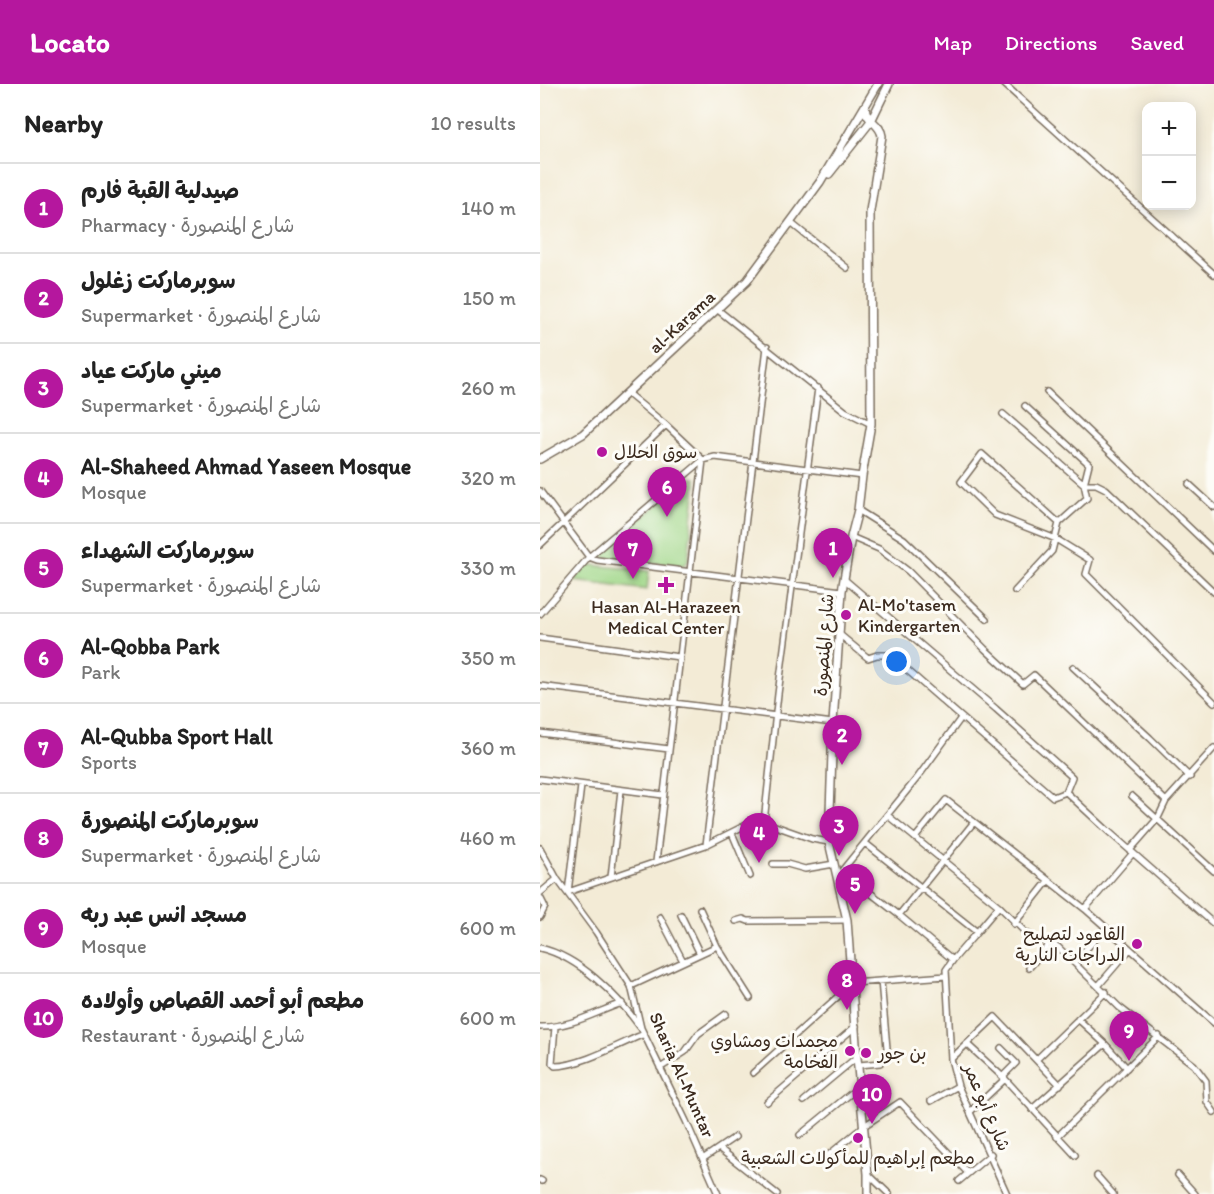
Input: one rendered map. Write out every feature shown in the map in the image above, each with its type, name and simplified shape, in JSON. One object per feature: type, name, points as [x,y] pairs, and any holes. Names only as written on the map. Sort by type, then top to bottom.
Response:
[{"type":"main road","name":"al-Karama","points":[[540,459],[583,434],[747,281],[820,182],[878,84]]},
{"type":"main road","name":"al-Karama","points":[[820,182],[871,121],[889,84]]},
{"type":"main road","name":"شارع المنصورة","points":[[865,106],[867,116],[880,128],[882,136],[870,211],[871,424],[858,510],[842,591],[833,723],[829,843],[834,864],[839,873],[848,920],[868,1194]]},
{"type":"street","points":[[1004,84],[1214,274]]},
{"type":"street","points":[[791,223],[847,268]]},
{"type":"street","points":[[718,310],[845,411],[871,424]]},
{"type":"street","points":[[706,845],[767,347]]},
{"type":"street","points":[[764,822],[818,388]]},
{"type":"street","points":[[1047,392],[1214,551]]},
{"type":"street","points":[[627,393],[703,460]]},
{"type":"street","points":[[1015,591],[1052,551],[1059,522],[1087,498],[1084,484],[1089,464],[1025,406]]},
{"type":"street","points":[[1003,414],[1084,484],[1096,484],[1106,489],[1214,592]]},
{"type":"street","points":[[540,545],[666,425]]},
{"type":"street","points":[[1059,522],[982,454],[961,482],[995,515],[1056,539],[1090,561],[1086,574],[1214,702]]},
{"type":"street","points":[[540,614],[589,557],[703,460],[715,457],[862,476]]},
{"type":"street","points":[[656,862],[703,460]]},
{"type":"street","points":[[1190,484],[1214,507]]},
{"type":"street","points":[[540,490],[589,557],[597,560],[842,591]]},
{"type":"street","points":[[858,510],[904,539],[987,620]]},
{"type":"street","points":[[851,537],[879,549],[908,572],[1023,684],[1034,675],[1166,801]]},
{"type":"street","points":[[839,634],[868,658],[890,655],[1053,797],[1066,792],[1072,777],[844,579]]},
{"type":"street","points":[[540,638],[679,657]]},
{"type":"street","points":[[1073,667],[1190,777]]},
{"type":"street","points":[[540,686],[833,723]]},
{"type":"street","points":[[953,960],[899,915],[839,873],[918,777],[960,718]]},
{"type":"street","points":[[540,733],[669,749]]},
{"type":"street","points":[[1085,909],[1158,818],[1166,801],[1214,748]]},
{"type":"street","points":[[540,779],[663,795]]},
{"type":"street","points":[[581,786],[568,892],[706,845],[754,821],[764,822],[829,843]]},
{"type":"street","points":[[610,876],[621,790]]},
{"type":"street","points":[[1066,792],[1214,924]]},
{"type":"street","points":[[1132,796],[1214,871]]},
{"type":"street","points":[[915,838],[946,800],[1085,909],[1213,1020]]},
{"type":"street","points":[[887,815],[999,906],[1014,924],[1034,938],[1058,947],[1119,1007],[1194,1065],[1206,1081],[1207,1102],[1214,1112]]},
{"type":"street","points":[[899,915],[974,822]]},
{"type":"street","points":[[732,833],[750,876]]},
{"type":"street","points":[[865,843],[977,932]]},
{"type":"street","name":"Sharia Al-Muntar","points":[[540,848],[557,879],[631,986],[642,1031],[704,1158],[716,1194]]},
{"type":"street","points":[[773,864],[787,864],[805,869],[834,864]]},
{"type":"street","points":[[540,917],[545,907],[540,895],[557,879]]},
{"type":"street","points":[[1014,924],[1048,881]]},
{"type":"street","name":"شارع أبو عمر","points":[[999,906],[953,960],[946,970],[946,976],[951,1059],[958,1086],[991,1154],[1007,1194]]},
{"type":"street","points":[[700,909],[717,946],[750,998]]},
{"type":"street","points":[[681,915],[700,954]]},
{"type":"street","points":[[660,917],[683,961]]},
{"type":"street","points":[[736,921],[743,919],[748,921],[848,920]]},
{"type":"street","points":[[1074,962],[1106,928]]},
{"type":"street","points":[[1029,968],[1050,943]]},
{"type":"street","points":[[631,986],[717,946]]},
{"type":"street","points":[[540,948],[558,953],[570,961],[622,1003],[642,1031],[596,1054],[563,1066],[555,1066],[552,1064],[555,1027]]},
{"type":"street","points":[[1099,985],[1130,949]]},
{"type":"street","points":[[753,1074],[853,983],[946,976]]},
{"type":"street","points":[[881,981],[888,1059]]},
{"type":"street","points":[[1036,1060],[1106,992]]},
{"type":"street","points":[[540,1027],[555,1027],[622,1003]]},
{"type":"street","points":[[660,1068],[685,1052],[698,1034],[726,1014]]},
{"type":"street","points":[[951,1059],[995,1017],[1060,1085]]},
{"type":"street","points":[[1078,1019],[1127,1068]]},
{"type":"street","points":[[767,1102],[856,1026]]},
{"type":"street","points":[[1058,1137],[1159,1036]]},
{"type":"street","points":[[967,1044],[1005,1079],[1075,1155]]},
{"type":"street","points":[[1032,1109],[1105,1044]]},
{"type":"street","points":[[971,1111],[1005,1079],[1004,1075],[1016,1063],[1001,1048]]},
{"type":"street","points":[[804,1101],[858,1061],[880,1063]]},
{"type":"street","points":[[800,1135],[860,1086]]},
{"type":"street","points":[[931,1101],[958,1086]]},
{"type":"street","points":[[826,1157],[864,1126],[900,1102],[968,1173]]},
{"type":"street","points":[[704,1158],[735,1137]]},
{"type":"street","points":[[720,1149],[777,1194]]},
{"type":"street","points":[[959,1181],[991,1154]]},
{"type":"street","points":[[868,1174],[889,1194]]},
{"type":"street","points":[[1178,1175],[1194,1194]]},
{"type":"street","points":[[1097,1176],[1113,1194]]},
{"type":"green space","points":[[690,478],[695,478],[696,482],[688,561],[683,566],[602,556],[603,550]]},
{"type":"green space","points":[[587,566],[649,571],[647,590],[573,581]]},
{"type":"place","name":"سوق الحلال","points":[[602,452]]},
{"type":"place","name":"Al-Qobba Park","points":[[667,517]]},
{"type":"place","name":"صيدلية القبة فارم","points":[[833,578]]},
{"type":"place","name":"Al-Qubba Sport Hall","points":[[633,579]]},
{"type":"place","name":"Hasan Al-Harazeen Medical Center","points":[[666,585]]},
{"type":"place","name":"Al-Mo'tasem Kindergarten","points":[[846,615]]},
{"type":"place","name":"سوبرماركت زغلول","points":[[842,765]]},
{"type":"place","name":"ميني ماركت عياد","points":[[839,856]]},
{"type":"place","name":"Al-Shaheed Ahmad Yaseen Mosque","points":[[759,863]]},
{"type":"place","name":"سوبرماركت الشهداء","points":[[855,914]]},
{"type":"place","name":"القاعود لتصليح الدراجات النارية","points":[[1137,944]]},
{"type":"place","name":"سوبرماركت المنصورة","points":[[847,1010]]},
{"type":"place","name":"مجمدات ومشاوي الفخامة","points":[[850,1051]]},
{"type":"place","name":"بن جور","points":[[866,1053]]},
{"type":"place","name":"مسجد انس عبد ربه","points":[[1129,1061]]},
{"type":"place","name":"مطعم أبو أحمد القصاص وأولاده","points":[[872,1124]]},
{"type":"place","name":"مطعم إبراهيم للمأكولات الشعبية","points":[[858,1138]]}]
